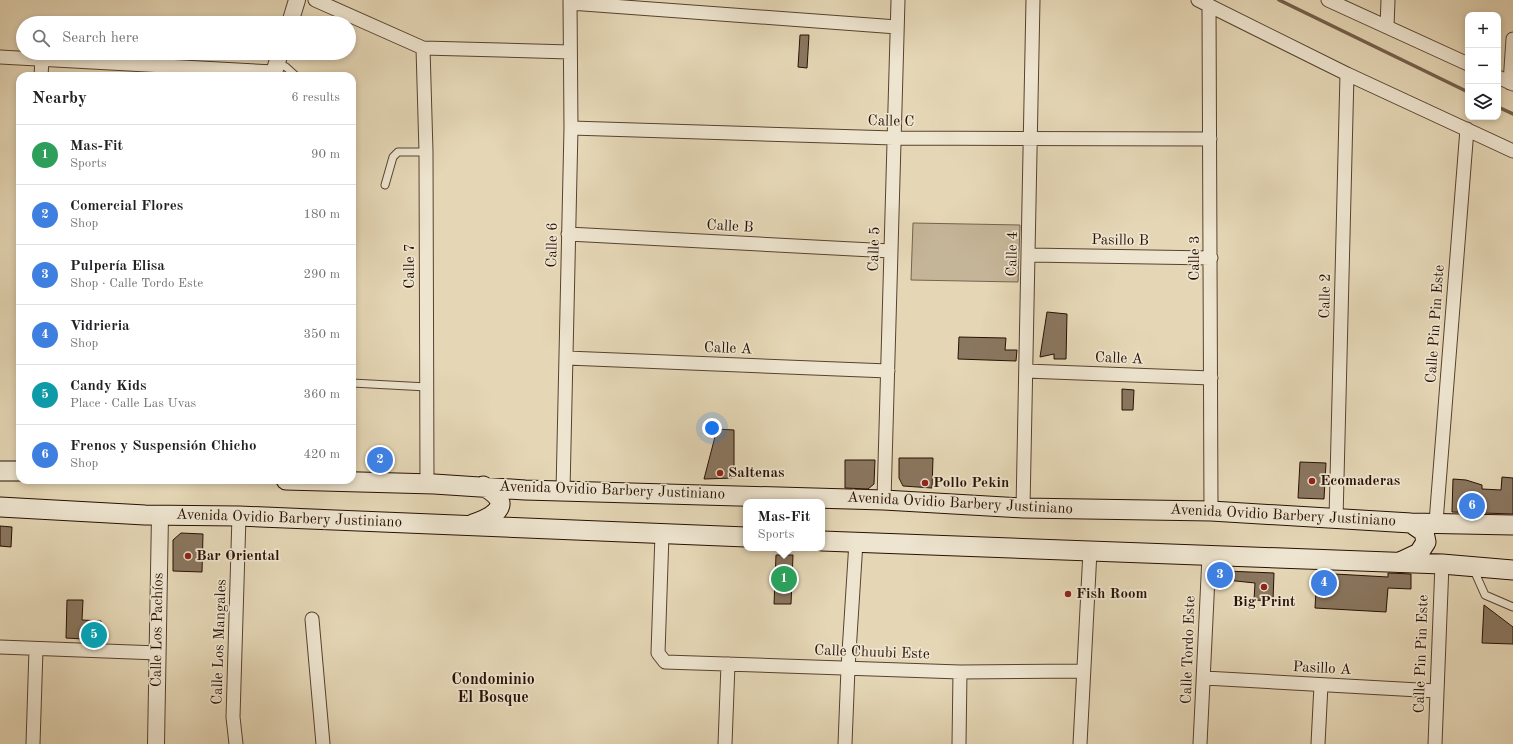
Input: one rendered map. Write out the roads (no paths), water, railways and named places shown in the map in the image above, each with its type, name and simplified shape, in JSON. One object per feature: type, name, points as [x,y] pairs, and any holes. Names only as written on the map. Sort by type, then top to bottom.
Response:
[{"type":"main road","points":[[0,471],[16,471]]},
{"type":"main road","name":"Avenida Ovidio Barbery Justiniano","points":[[356,482],[483,486],[525,490],[884,500],[1023,508],[1211,511],[1411,523],[1436,522],[1513,525]]},
{"type":"main road","points":[[470,526],[494,515],[499,508],[499,499],[495,492],[483,486]]},
{"type":"main road","points":[[519,527],[510,521],[506,516],[506,508],[515,496],[525,490]]},
{"type":"main road","name":"Avenida Ovidio Barbery Justiniano","points":[[0,507],[160,515],[239,516],[743,537]]},
{"type":"main road","points":[[1399,563],[1419,552],[1426,542],[1424,532],[1411,523]]},
{"type":"main road","points":[[825,541],[1442,564],[1513,570]]},
{"type":"street","points":[[292,16],[297,0]]},
{"type":"street","points":[[315,0],[351,16]]},
{"type":"street","name":"Calle 5","points":[[884,500],[898,0]]},
{"type":"street","name":"Calle 4","points":[[1023,508],[1033,0]]},
{"type":"street","points":[[1328,0],[1465,63]]},
{"type":"street","points":[[1387,27],[1388,0]]},
{"type":"street","points":[[570,2],[897,27]]},
{"type":"street","name":"Calle 6","points":[[563,491],[571,128],[570,2]]},
{"type":"street","points":[[1203,3],[1347,74],[1467,128],[1513,151]]},
{"type":"street","name":"Calle 3","points":[[1203,3],[1210,139],[1211,511]]},
{"type":"street","points":[[356,18],[423,48],[570,52]]},
{"type":"street","points":[[1507,81],[1513,39]]},
{"type":"street","name":"Calle 7","points":[[423,48],[426,152],[427,484]]},
{"type":"street","points":[[0,57],[16,58]]},
{"type":"street","points":[[41,72],[42,60]]},
{"type":"street","points":[[75,60],[276,66]]},
{"type":"street","name":"Calle 2","points":[[1336,519],[1347,74]]},
{"type":"street","name":"Calle C","points":[[571,128],[894,138],[1210,139]]},
{"type":"street","name":"Calle Pin Pin Este","points":[[1436,522],[1467,128]]},
{"type":"street","name":"Calle B","points":[[568,234],[890,251]]},
{"type":"street","name":"Pasillo B","points":[[1029,255],[1211,258]]},
{"type":"street","name":"Calle A","points":[[567,358],[888,371]]},
{"type":"street","name":"Calle A","points":[[1026,371],[1211,378]]},
{"type":"street","name":"Calle Los Pachíos","points":[[156,744],[160,515]]},
{"type":"street","name":"Calle Los Mangales","points":[[236,744],[233,717],[239,516]]},
{"type":"street","name":"Calle Chuubi Este","points":[[662,534],[658,653],[665,662],[960,672],[1083,671]]},
{"type":"street","points":[[845,744],[856,542]]},
{"type":"street","points":[[1080,744],[1090,551]]},
{"type":"street","name":"Calle Tordo Este","points":[[1200,744],[1205,678],[1209,556]]},
{"type":"street","name":"Calle Pin Pin Este","points":[[1435,744],[1442,564]]},
{"type":"street","points":[[312,619],[323,744]]},
{"type":"street","points":[[0,647],[158,653]]},
{"type":"street","points":[[33,744],[36,649]]},
{"type":"street","points":[[725,744],[728,664]]},
{"type":"street","points":[[959,744],[960,672]]},
{"type":"street","name":"Pasillo A","points":[[1205,678],[1437,691]]},
{"type":"street","points":[[1318,744],[1321,685]]},
{"type":"lane","points":[[276,66],[286,67],[292,72]]},
{"type":"lane","points":[[385,185],[393,156],[398,152],[426,152]]},
{"type":"lane","points":[[356,383],[427,386]]},
{"type":"lane","points":[[1472,567],[1485,594],[1513,607]]},
{"type":"waterway","points":[[1279,0],[1465,91]]},
{"type":"waterway","points":[[1501,108],[1513,114]]},
{"type":"place","name":"Comercial Flores","points":[[380,460]]},
{"type":"place","name":"Saltenas","points":[[720,473]]},
{"type":"place","name":"Ecomaderas","points":[[1312,481]]},
{"type":"place","name":"Pollo Pekin","points":[[925,483]]},
{"type":"place","name":"Frenos y Suspensión Chicho","points":[[1472,506]]},
{"type":"place","name":"Bar Oriental","points":[[188,556]]},
{"type":"place","name":"Pulpería Elisa","points":[[1220,575]]},
{"type":"place","name":"Mas-Fit","points":[[784,579]]},
{"type":"place","name":"Vidrieria","points":[[1324,583]]},
{"type":"place","name":"Big Print","points":[[1264,587]]},
{"type":"place","name":"Fish Room","points":[[1068,594]]},
{"type":"place","name":"Candy Kids","points":[[94,635]]},
{"type":"district","name":"Condominio El Bosque","points":[[493,689]]}]
